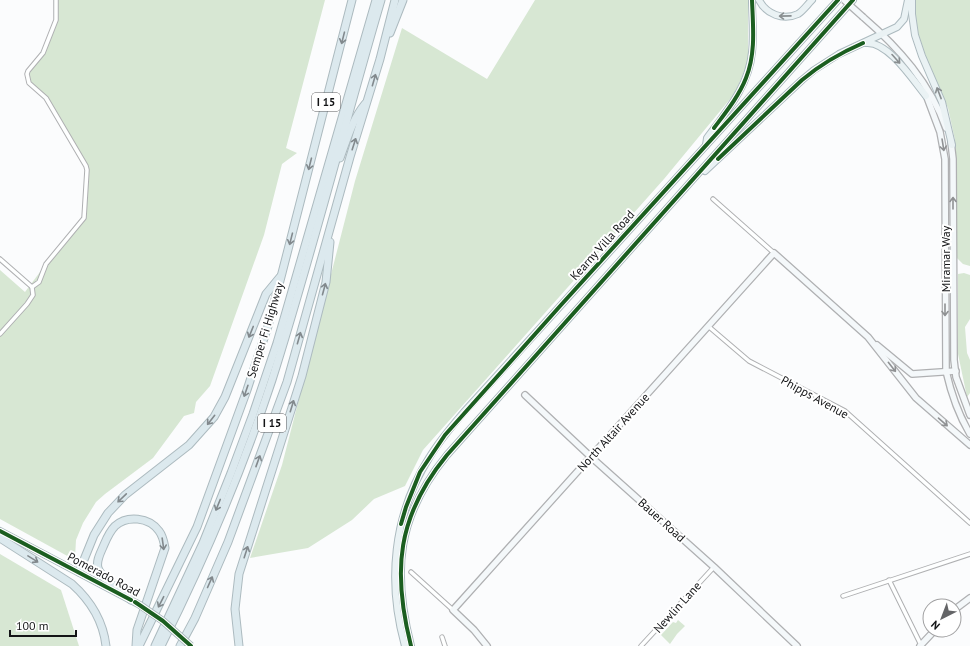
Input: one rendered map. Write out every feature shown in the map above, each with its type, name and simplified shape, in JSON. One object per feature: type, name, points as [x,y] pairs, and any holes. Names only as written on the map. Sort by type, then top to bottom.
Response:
[{"type":"highway","name":"Semper Fi Highway","points":[[139,646],[197,527],[268,326],[352,0]]},
{"type":"highway","points":[[155,646],[203,543],[253,414],[277,343],[376,0]]},
{"type":"highway","points":[[161,646],[211,541],[252,438],[272,379],[381,0]]},
{"type":"highway","name":"I 15","points":[[180,646],[228,542],[287,382],[350,157],[380,59],[395,0]]},
{"type":"highway","points":[[380,59],[403,0]]},
{"type":"highway","points":[[330,180],[358,113],[368,101]]},
{"type":"highway","points":[[239,646],[235,609],[239,574],[302,376],[326,282],[332,221]]},
{"type":"highway","points":[[79,572],[94,535],[108,513],[125,495],[189,445],[214,417],[225,397],[266,294],[282,273]]},
{"type":"highway","points":[[131,600],[106,578],[100,571],[97,562],[108,535],[116,525],[126,520],[138,519],[147,521],[158,529],[165,548],[137,630],[136,646]]},
{"type":"highway","points":[[0,538],[72,584],[82,593],[94,608],[101,624],[106,646]]},
{"type":"highway","points":[[184,646],[194,618]]},
{"type":"main road","points":[[706,145],[707,138],[735,98],[747,76],[753,41],[752,0]]},
{"type":"main road","points":[[759,0],[768,11],[778,16],[787,17],[798,14],[812,0]]},
{"type":"main road","name":"Kearny Villa Road","points":[[405,646],[396,603],[396,551],[406,507],[420,472],[428,458],[464,412],[838,0]]},
{"type":"main road","name":"Kearny Villa Road","points":[[411,646],[403,610],[401,591],[401,556],[404,538],[411,516],[430,476],[447,455],[853,0]]},
{"type":"main road","points":[[697,176],[708,168],[806,76],[830,59],[901,24],[906,14],[908,0]]},
{"type":"main road","points":[[912,0],[912,19],[915,35],[922,56],[942,102],[952,145]]},
{"type":"main road","points":[[863,43],[876,43],[885,48],[906,70],[926,96]]},
{"type":"main road","name":"Pomerado Road","points":[[0,531],[140,605],[163,621],[191,646]]},
{"type":"street","points":[[32,287],[39,282],[46,264],[84,218],[86,166],[46,98],[29,83],[27,74],[43,53],[56,20],[56,0]]},
{"type":"street","name":"Miramar Way","points":[[844,0],[882,34],[908,62],[935,101],[952,145],[954,360],[960,387],[970,415]]},
{"type":"street","name":"Miramar Way","points":[[923,83],[926,96],[940,132],[945,159],[946,371],[950,390],[970,434]]},
{"type":"street","points":[[713,199],[868,337],[912,374],[956,371]]},
{"type":"street","name":"North Altair Avenue","points":[[453,610],[774,253]]},
{"type":"street","points":[[0,259],[32,287],[33,295],[27,304],[0,334]]},
{"type":"street","name":"Phipps Avenue","points":[[708,326],[749,361],[846,411],[970,523]]},
{"type":"street","points":[[868,337],[916,398],[970,445]]},
{"type":"street","name":"Bauer Road","points":[[526,395],[591,457],[714,567],[797,646]]},
{"type":"street","points":[[843,596],[970,554]]},
{"type":"street","name":"Newlin Lane","points":[[641,646],[714,567]]},
{"type":"street","points":[[411,572],[474,630],[487,646]]},
{"type":"street","points":[[889,580],[920,646],[928,638]]},
{"type":"street","points":[[442,637],[445,646]]},
{"type":"green space","points":[[56,0],[325,0],[286,148],[297,153],[282,164],[264,235],[210,386],[196,402],[194,413],[184,416],[153,458],[96,502],[83,523],[76,540],[75,558],[71,558],[0,519],[0,270],[25,292],[84,218],[87,170],[46,98],[29,83],[27,74],[43,53],[56,20]]},
{"type":"green space","points":[[535,0],[748,0],[748,62],[735,93],[664,179],[423,450],[405,486],[374,499],[352,520],[308,548],[250,558],[282,465],[355,181],[402,28],[487,79]]},
{"type":"green space","points":[[916,0],[970,0],[970,266],[963,264],[956,257],[955,140],[948,108],[923,53],[915,27]]},
{"type":"green space","points":[[964,273],[970,275],[970,319],[965,327],[967,353],[970,360],[970,393],[967,397],[958,354],[958,274]]},
{"type":"green space","points":[[0,554],[61,590],[79,646],[0,646]]},
{"type":"green space","points":[[678,620],[685,626],[670,644],[661,635],[673,622],[676,623]]},
{"type":"cycle path","points":[[714,128],[740,91],[749,69],[753,49],[752,0]]},
{"type":"cycle path","points":[[401,524],[420,472],[445,435],[838,0]]},
{"type":"cycle path","points":[[411,646],[405,619],[402,593],[401,569],[403,545],[409,522],[418,500],[430,478],[447,455],[853,0]]},
{"type":"cycle path","points":[[718,159],[809,74],[831,59],[863,43]]},
{"type":"cycle path","points":[[0,531],[131,600]]},
{"type":"cycle path","points":[[135,602],[163,621],[191,646]]}]
